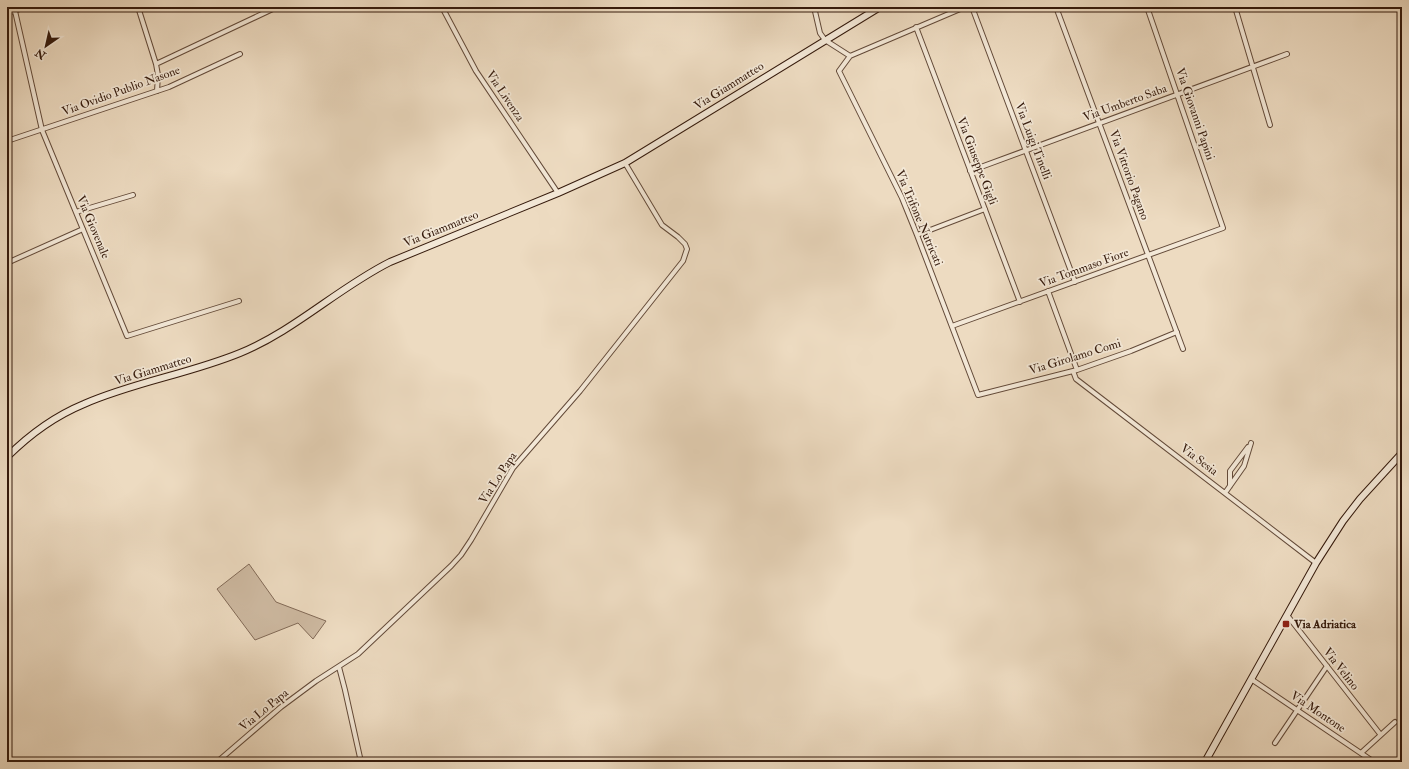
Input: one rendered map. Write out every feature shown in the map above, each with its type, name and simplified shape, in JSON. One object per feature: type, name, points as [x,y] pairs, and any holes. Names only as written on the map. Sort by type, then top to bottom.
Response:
[{"type":"street","points":[[7,13],[27,7]]},
{"type":"street","points":[[138,7],[156,64],[158,75],[157,91]]},
{"type":"street","points":[[156,64],[277,7]]},
{"type":"street","name":"Via Livenza","points":[[442,7],[476,70],[558,194]]},
{"type":"street","points":[[814,7],[820,33],[825,40],[850,56],[965,7]]},
{"type":"street","name":"Via Giammatteo","points":[[7,457],[33,433],[56,418],[78,407],[106,396],[241,353],[290,325],[371,272],[390,262],[558,194],[625,163],[880,7]]},
{"type":"street","name":"Via Luigi Tinelli","points":[[972,7],[1075,282]]},
{"type":"street","name":"Via Vittorio Pagano","points":[[1056,7],[1183,349]]},
{"type":"street","name":"Via Giovanni Papini","points":[[1148,7],[1223,228]]},
{"type":"street","points":[[1235,7],[1270,126]]},
{"type":"street","name":"Via Giovenale","points":[[15,11],[42,130],[127,336],[239,301]]},
{"type":"street","name":"Via Giuseppe Gigli","points":[[916,27],[1020,302]]},
{"type":"street","name":"Via Ovidio Publio Nasone","points":[[7,141],[169,87],[240,54]]},
{"type":"street","name":"Via Umberto Saba","points":[[970,171],[1287,54]]},
{"type":"street","name":"Via Trifone Nutricati","points":[[850,56],[839,71],[902,198],[978,395]]},
{"type":"street","name":"Via Lo Papa","points":[[217,762],[281,707],[316,681],[358,654],[461,555],[513,468],[580,391],[683,261],[687,249],[685,244],[662,225],[625,163]]},
{"type":"street","points":[[76,212],[132,194]]},
{"type":"street","points":[[917,235],[985,210]]},
{"type":"street","name":"Via Tommaso Fiore","points":[[952,326],[1223,228]]},
{"type":"street","points":[[7,263],[83,230]]},
{"type":"street","name":"Via Sesia","points":[[1048,291],[1075,370],[1076,379],[1316,563]]},
{"type":"street","name":"Via Girolamo Comi","points":[[978,395],[1075,370],[1131,351],[1177,332]]},
{"type":"street","points":[[1225,493],[1230,486],[1244,466],[1251,443],[1230,471],[1230,486]]},
{"type":"street","points":[[1205,762],[1316,563],[1343,521],[1360,499],[1402,453]]},
{"type":"street","name":"Via Velino","points":[[1287,615],[1380,734]]},
{"type":"street","points":[[1275,743],[1327,666]]},
{"type":"street","points":[[339,667],[361,762]]},
{"type":"street","name":"Via Montone","points":[[1251,679],[1374,762]]},
{"type":"street","points":[[1361,753],[1380,734],[1395,722]]},
{"type":"shaded area","points":[[249,564],[276,602],[326,621],[313,639],[298,623],[255,640],[217,589]]},
{"type":"place","name":"Via Adriatica","points":[[1286,624]]}]
